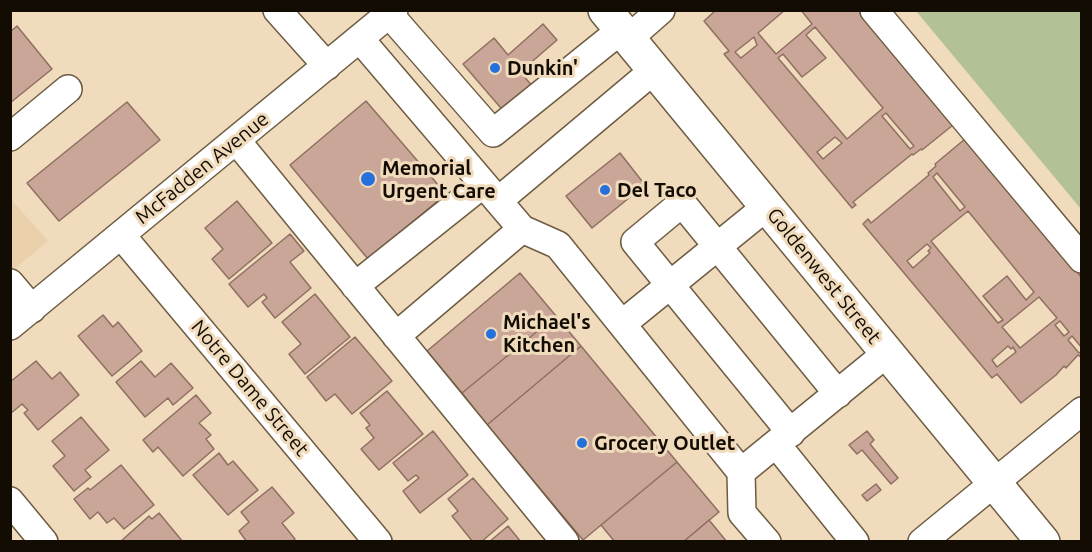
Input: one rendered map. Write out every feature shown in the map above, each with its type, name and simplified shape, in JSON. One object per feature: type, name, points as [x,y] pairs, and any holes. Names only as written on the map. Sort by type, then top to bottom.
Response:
[{"type":"main road","name":"Goldenwest Street","points":[[618,26],[1043,542]]},
{"type":"street","points":[[277,10],[327,66]]},
{"type":"street","points":[[484,185],[494,133],[618,26],[661,10]]},
{"type":"street","points":[[874,10],[1082,259]]},
{"type":"street","points":[[392,12],[494,133]]},
{"type":"street","name":"McFadden Avenue","points":[[10,326],[392,12]]},
{"type":"street","points":[[360,39],[522,230],[558,244],[741,472],[742,513],[767,542]]},
{"type":"street","points":[[355,286],[484,185],[654,70]]},
{"type":"street","points":[[10,137],[68,89]]},
{"type":"street","points":[[236,140],[565,542]]},
{"type":"street","points":[[838,394],[682,203],[635,242],[784,439],[855,542]]},
{"type":"street","points":[[622,324],[766,207]]},
{"type":"street","points":[[396,336],[522,230]]},
{"type":"street","name":"Notre Dame Street","points":[[121,235],[378,542]]},
{"type":"street","points":[[10,283],[32,309]]},
{"type":"street","points":[[741,472],[887,353]]},
{"type":"street","points":[[922,542],[1082,411]]},
{"type":"street","points":[[10,501],[44,542]]},
{"type":"shaded area","points":[[10,198],[48,241],[11,272],[10,272]]},
{"type":"green space","points":[[916,11],[1081,11],[1081,209]]},
{"type":"building","points":[[716,10],[785,10],[758,33],[776,54],[812,24],[801,10],[858,10],[953,125],[922,150],[912,154],[853,202],[856,205],[852,208],[724,54],[729,51],[704,21]],"holes":[[[815,27],[883,108],[847,139],[778,58],[783,54],[802,77],[826,58],[806,35]],[[754,37],[757,45],[741,58],[735,52]],[[886,113],[914,146],[910,149],[882,116]],[[835,137],[842,143],[823,159],[817,152]]]},
{"type":"building","name":"Dunkin'","points":[[543,24],[557,40],[520,72],[535,89],[506,114],[463,64],[494,38],[508,55]]},
{"type":"building","points":[[17,26],[52,69],[10,103],[10,32]]},
{"type":"building","name":"Memorial Urgent Care","points":[[366,101],[446,194],[368,259],[290,165]]},
{"type":"building","points":[[127,102],[160,140],[59,221],[27,183]]},
{"type":"building","points":[[965,139],[1082,278],[1082,348],[1072,336],[1068,340],[1079,353],[1082,351],[1082,358],[1078,355],[1066,368],[1064,366],[1021,403],[997,374],[992,378],[863,224],[868,219],[871,223],[929,175],[928,173],[936,166],[935,164]],"holes":[[[937,173],[965,207],[960,211],[933,177]],[[968,211],[1034,292],[1026,300],[1007,276],[983,296],[1003,320],[998,323],[931,241]],[[927,244],[931,248],[928,251],[930,253],[913,268],[907,261]],[[1039,297],[1057,318],[1020,348],[1002,327]],[[1060,321],[1069,332],[1064,336],[1055,325]],[[1008,346],[1011,349],[1013,347],[1016,352],[997,367],[992,360]]]},
{"type":"building","name":"Del Taco","points":[[620,153],[645,185],[592,228],[566,196]]},
{"type":"building","points":[[237,201],[272,243],[229,279],[212,259],[223,249],[205,228]]},
{"type":"building","points":[[290,234],[304,251],[290,262],[311,288],[275,318],[262,302],[267,298],[264,294],[248,307],[229,284]]},
{"type":"building","name":"Michael's Kitchen","points":[[520,273],[556,316],[462,393],[427,351]]},
{"type":"building","points":[[315,294],[350,337],[305,374],[289,354],[301,344],[282,322]]},
{"type":"building","points":[[103,315],[113,327],[118,322],[142,351],[112,376],[78,336]]},
{"type":"building","points":[[556,316],[581,346],[487,425],[462,393]]},
{"type":"building","points":[[355,337],[392,381],[352,414],[335,394],[326,401],[307,377]]},
{"type":"building","name":"Grocery Outlet","points":[[581,346],[677,462],[583,540],[487,425]]},
{"type":"building","points":[[36,361],[52,379],[60,372],[79,395],[38,430],[24,413],[28,410],[22,404],[10,414],[10,382]]},
{"type":"building","points":[[141,361],[155,377],[171,363],[193,388],[173,405],[168,398],[145,417],[116,382]]},
{"type":"building","points":[[387,391],[423,434],[379,470],[361,449],[374,438],[366,428],[370,425],[360,413]]},
{"type":"building","points":[[196,395],[211,413],[199,423],[211,435],[206,439],[214,449],[183,476],[158,447],[153,452],[143,440]]},
{"type":"building","points":[[81,417],[109,450],[85,470],[91,477],[74,491],[53,466],[65,456],[52,441]]},
{"type":"building","points":[[433,431],[468,475],[420,513],[403,491],[419,478],[416,475],[408,481],[393,463]]},
{"type":"building","points":[[867,431],[874,440],[870,444],[898,478],[891,484],[862,450],[857,454],[849,445]]},
{"type":"building","points":[[219,453],[228,465],[233,461],[258,490],[228,515],[193,475]]},
{"type":"building","points":[[677,462],[719,512],[683,542],[615,542],[601,525]]},
{"type":"building","points":[[121,465],[154,505],[124,529],[114,518],[107,523],[98,512],[90,519],[74,499],[88,488],[90,490]]},
{"type":"building","points":[[473,478],[508,519],[481,542],[473,542],[452,516],[458,511],[448,499]]},
{"type":"building","points":[[876,484],[881,490],[867,501],[862,495]]},
{"type":"building","points":[[272,487],[294,513],[282,523],[295,539],[292,542],[247,542],[239,531],[249,522],[241,512]]},
{"type":"building","points":[[159,513],[183,542],[120,542],[149,516],[152,519]]},
{"type":"building","points":[[709,520],[727,542],[683,542]]},
{"type":"building","points":[[508,526],[521,542],[489,542]]},
{"type":"place","name":"Dunkin'","points":[[495,68]]},
{"type":"place","name":"Memorial Urgent Care","points":[[368,179]]},
{"type":"place","name":"Del Taco","points":[[605,190]]},
{"type":"place","name":"Michael's Kitchen","points":[[491,334]]},
{"type":"place","name":"Grocery Outlet","points":[[582,443]]}]
